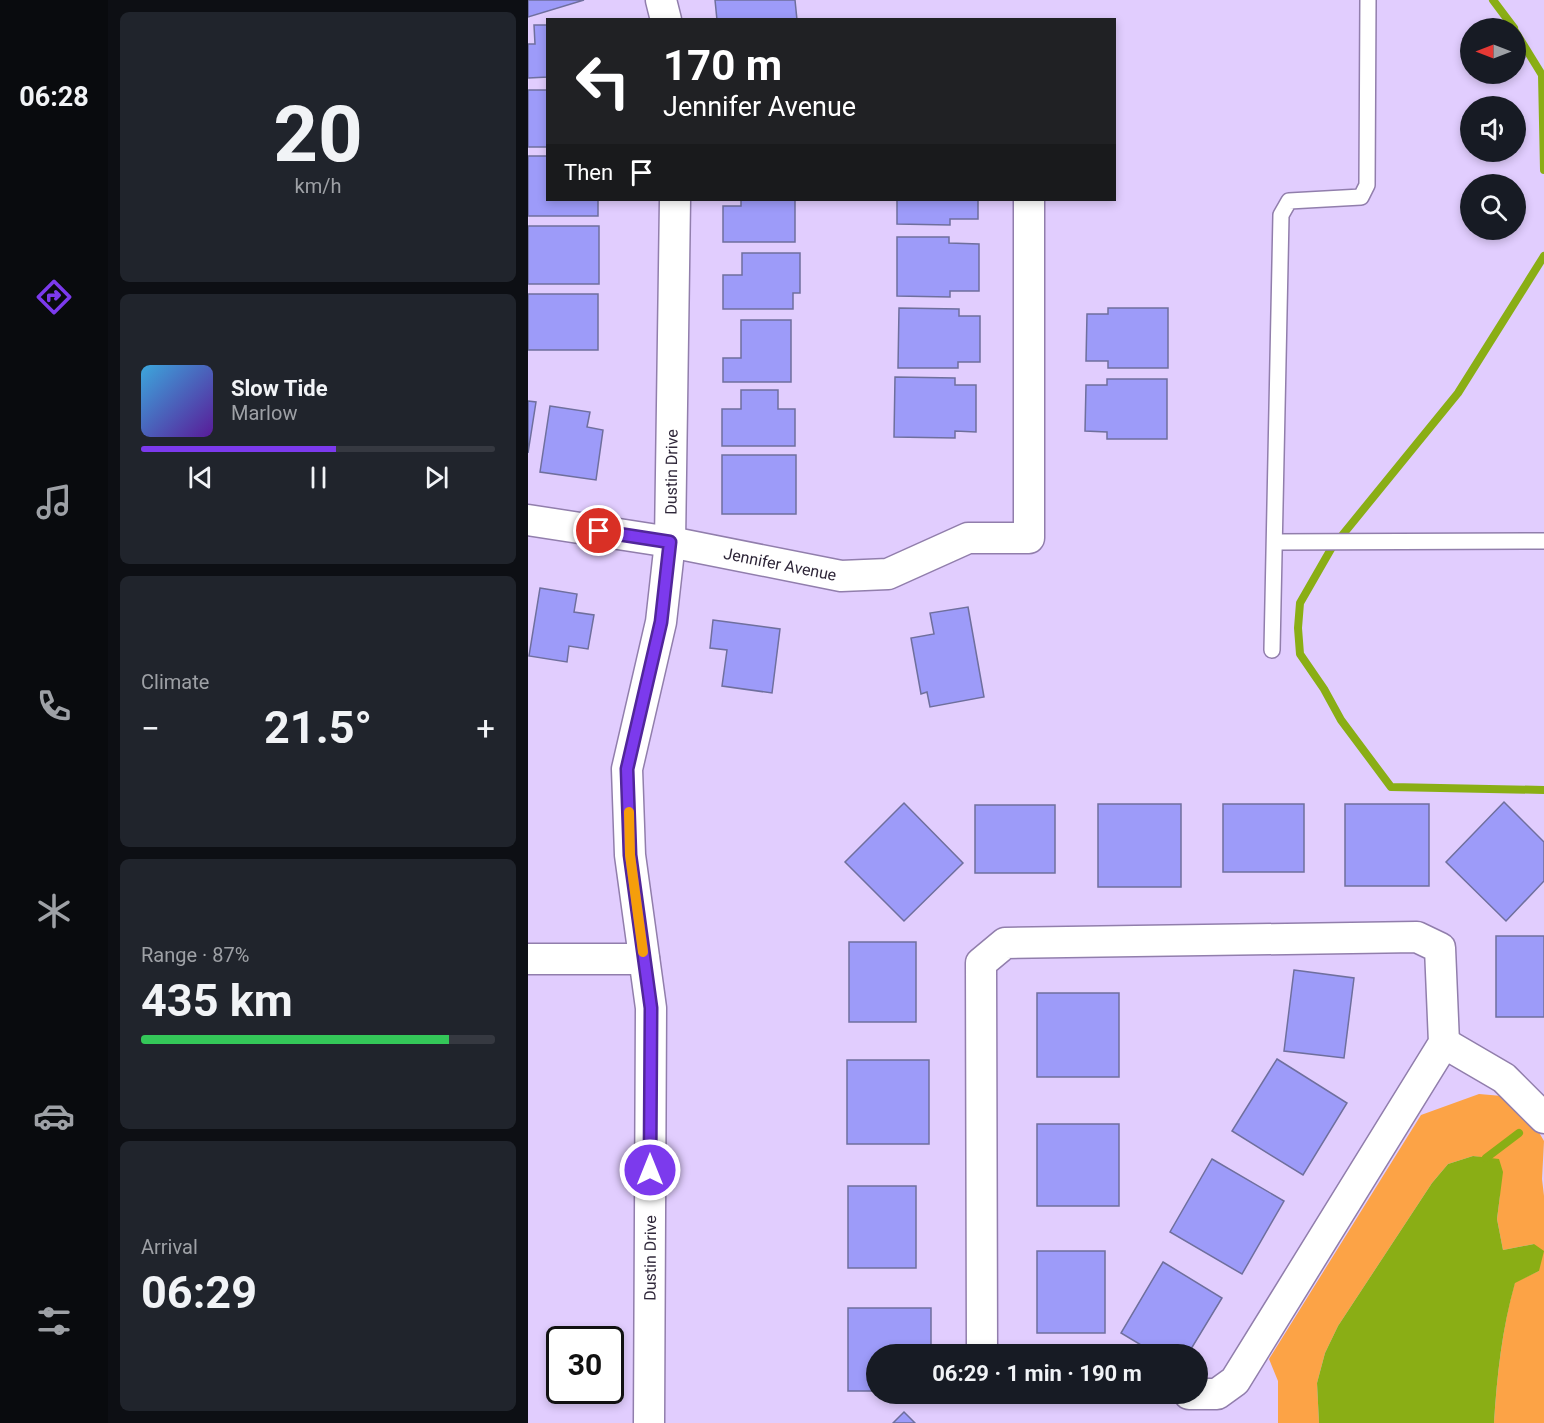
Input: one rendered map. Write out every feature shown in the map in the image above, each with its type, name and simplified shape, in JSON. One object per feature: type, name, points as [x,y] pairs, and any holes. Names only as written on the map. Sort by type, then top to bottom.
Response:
[{"type":"street","points":[[661,0],[666,18]]},
{"type":"street","name":"Dustin Drive","points":[[649,1423],[651,1008],[630,855],[627,769],[661,622],[670,542],[675,201]]},
{"type":"street","name":"Jennifer Avenue","points":[[528,520],[670,542],[841,576],[888,574],[968,538],[1029,538],[1029,201]]},
{"type":"street","points":[[982,1344],[981,963],[1005,943],[1417,937],[1440,948],[1444,1043],[1235,1381],[1217,1394],[1208,1394]]},
{"type":"street","points":[[528,959],[644,959]]},
{"type":"street","points":[[1444,1043],[1504,1078],[1544,1118]]},
{"type":"lane","points":[[1272,650],[1281,215],[1290,201],[1361,197],[1367,185],[1368,0]]},
{"type":"lane","points":[[1275,542],[1544,541]]},
{"type":"shaded area","points":[[1479,1094],[1502,1096],[1537,1129],[1544,1141],[1542,1179],[1544,1196],[1544,1423],[1494,1423],[1501,1352],[1515,1282],[1539,1271],[1534,1244],[1503,1250],[1497,1219],[1500,1195],[1486,1158],[1473,1156],[1448,1164],[1432,1183],[1338,1326],[1325,1353],[1317,1383],[1319,1423],[1278,1423],[1278,1381],[1269,1359],[1421,1115]]},
{"type":"shaded area","points":[[1473,1156],[1499,1159],[1503,1172],[1497,1219],[1503,1250],[1534,1244],[1544,1251],[1539,1271],[1515,1283],[1501,1352],[1494,1423],[1319,1423],[1317,1383],[1325,1353],[1338,1326],[1432,1183],[1448,1164]]},
{"type":"building","points":[[528,0],[584,0],[528,17]]},
{"type":"building","points":[[715,0],[795,0],[797,18],[717,18]]},
{"type":"building","points":[[534,25],[546,25],[546,77],[528,78],[528,44],[535,44]]},
{"type":"building","points":[[528,90],[546,90],[546,147],[528,147]]},
{"type":"building","points":[[528,156],[546,156],[546,201],[598,201],[598,216],[528,216]]},
{"type":"building","points":[[741,201],[795,201],[795,242],[723,242],[723,206],[741,206]]},
{"type":"building","points":[[897,201],[978,201],[978,219],[950,219],[950,225],[897,224]]},
{"type":"building","points":[[528,226],[599,226],[599,284],[528,284]]},
{"type":"building","points":[[897,237],[949,237],[949,243],[979,244],[979,291],[950,291],[950,297],[897,296]]},
{"type":"building","points":[[742,253],[800,253],[800,293],[793,293],[793,309],[723,309],[723,275],[742,275]]},
{"type":"building","points":[[528,294],[598,294],[598,350],[528,350]]},
{"type":"building","points":[[899,308],[959,309],[959,316],[980,316],[980,362],[958,362],[958,368],[898,368]]},
{"type":"building","points":[[1108,308],[1168,308],[1168,368],[1108,368],[1108,361],[1086,361],[1087,314],[1108,314]]},
{"type":"building","points":[[741,320],[791,320],[791,382],[723,382],[723,358],[741,358]]},
{"type":"building","points":[[895,377],[955,378],[955,385],[976,385],[976,432],[955,431],[955,438],[894,437]]},
{"type":"building","points":[[1107,379],[1167,379],[1167,439],[1107,439],[1107,432],[1085,431],[1086,385],[1107,385]]},
{"type":"building","points":[[741,390],[778,390],[778,409],[795,409],[795,446],[722,446],[722,409],[741,409]]},
{"type":"building","points":[[528,401],[536,402],[528,453]]},
{"type":"building","points":[[550,406],[590,412],[587,427],[603,430],[596,480],[540,472]]},
{"type":"building","points":[[722,455],[796,455],[796,514],[722,514]]},
{"type":"building","points":[[540,588],[577,594],[574,612],[594,615],[588,649],[569,646],[567,662],[529,656]]},
{"type":"building","points":[[968,607],[984,697],[930,707],[927,692],[921,694],[911,638],[934,634],[930,613]]},
{"type":"building","points":[[713,620],[780,629],[772,693],[722,686],[727,650],[710,648]]},
{"type":"building","points":[[1504,802],[1544,842],[1544,881],[1506,921],[1446,862]]},
{"type":"building","points":[[904,803],[963,863],[904,921],[845,862]]},
{"type":"building","points":[[1098,804],[1181,804],[1181,887],[1098,887]]},
{"type":"building","points":[[1223,804],[1304,804],[1304,872],[1223,872]]},
{"type":"building","points":[[1345,804],[1429,804],[1429,886],[1345,886]]},
{"type":"building","points":[[975,805],[1055,805],[1055,873],[975,873]]},
{"type":"building","points":[[1496,936],[1544,936],[1544,1017],[1496,1017]]},
{"type":"building","points":[[849,942],[916,942],[916,1022],[849,1022]]},
{"type":"building","points":[[1294,970],[1354,978],[1344,1058],[1284,1051]]},
{"type":"building","points":[[1037,993],[1119,993],[1119,1077],[1037,1077]]},
{"type":"building","points":[[1277,1059],[1347,1103],[1303,1175],[1232,1131]]},
{"type":"building","points":[[847,1060],[929,1060],[929,1144],[847,1144]]},
{"type":"building","points":[[1037,1124],[1119,1124],[1119,1206],[1037,1206]]},
{"type":"building","points":[[1212,1159],[1284,1201],[1242,1274],[1170,1232]]},
{"type":"building","points":[[848,1186],[916,1186],[916,1268],[848,1268]]},
{"type":"building","points":[[1037,1251],[1105,1251],[1105,1333],[1037,1333]]},
{"type":"building","points":[[1163,1262],[1222,1298],[1194,1344],[1139,1344],[1121,1333]]},
{"type":"building","points":[[848,1308],[931,1308],[931,1344],[866,1344],[866,1391],[848,1391]]},
{"type":"building","points":[[904,1412],[915,1423],[893,1423]]},
{"type":"waterway","points":[[1493,0],[1506,18]]},
{"type":"waterway","points":[[1526,49],[1542,75],[1544,170]]},
{"type":"waterway","points":[[1544,256],[1458,393],[1331,549],[1300,603],[1298,628],[1300,654],[1324,689],[1341,720],[1391,787],[1544,790]]},
{"type":"waterway","points":[[1486,1158],[1519,1133]]},
{"type":"slow traffic","points":[[629,812],[630,855],[643,952]]},
{"type":"route","points":[[599,531],[670,542],[661,622],[627,769],[630,855],[651,1008],[650,1170]]}]
